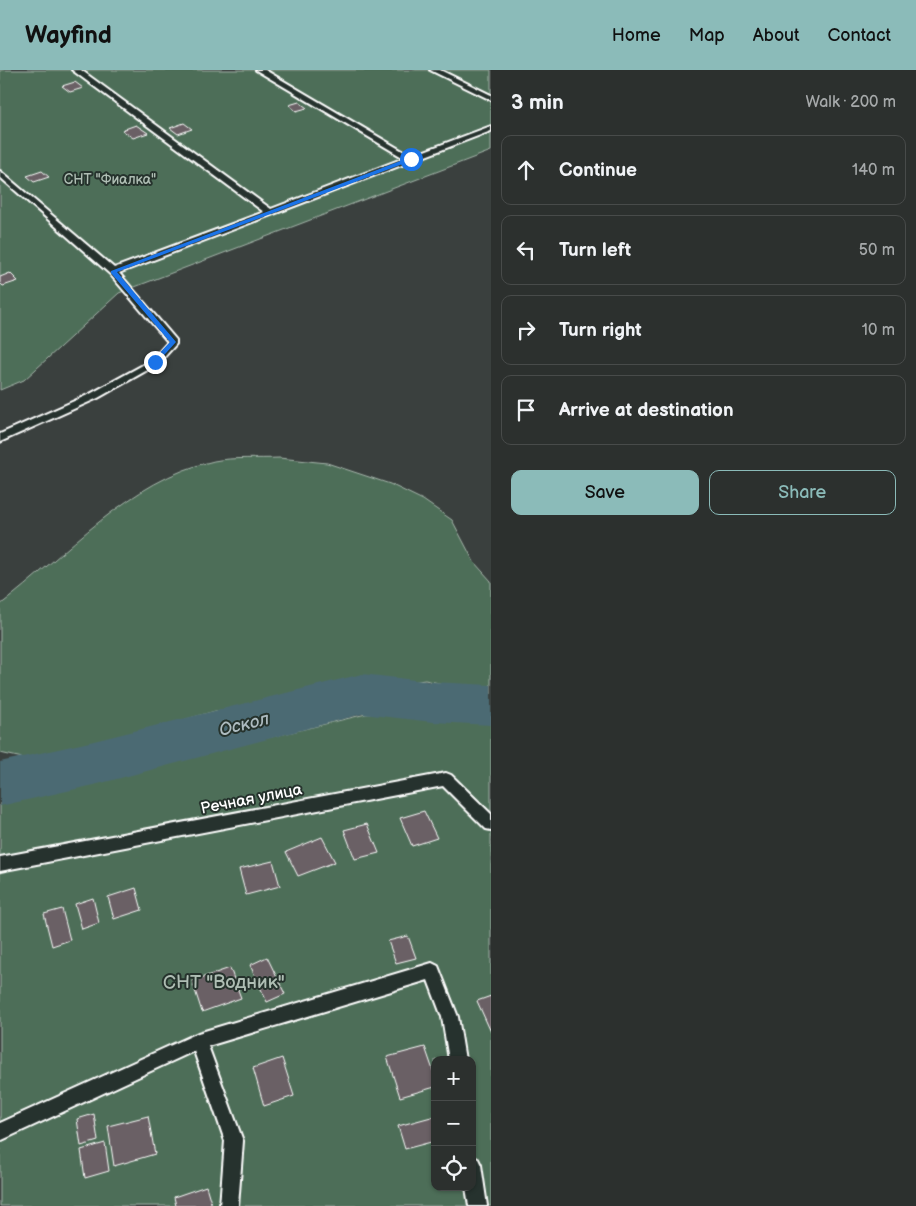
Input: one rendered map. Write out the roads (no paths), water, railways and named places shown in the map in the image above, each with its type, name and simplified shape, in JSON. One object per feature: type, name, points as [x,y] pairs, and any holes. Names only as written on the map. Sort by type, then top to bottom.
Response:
[{"type":"lane","points":[[76,70],[270,212]]},
{"type":"lane","points":[[260,70],[411,159]]},
{"type":"lane","points":[[434,70],[491,98]]},
{"type":"lane","points":[[113,272],[491,128]]},
{"type":"lane","points":[[0,173],[113,272],[173,342],[155,362],[103,391],[0,438]]},
{"type":"lane","name":"Речная улица","points":[[0,864],[446,779],[491,824]]},
{"type":"lane","points":[[0,1132],[198,1041],[432,971],[450,1017],[455,1056]]},
{"type":"lane","points":[[198,1041],[234,1141],[229,1206]]},
{"type":"lane","points":[[476,1191],[478,1206]]},
{"type":"waterway","name":"Оскол","points":[[0,784],[94,763],[362,694],[433,702],[491,705]]},
{"type":"park label","name":"СНТ \"Фиалка\"","points":[[110,179]]},
{"type":"park label","name":"СНТ \"Водник\"","points":[[224,981]]}]
